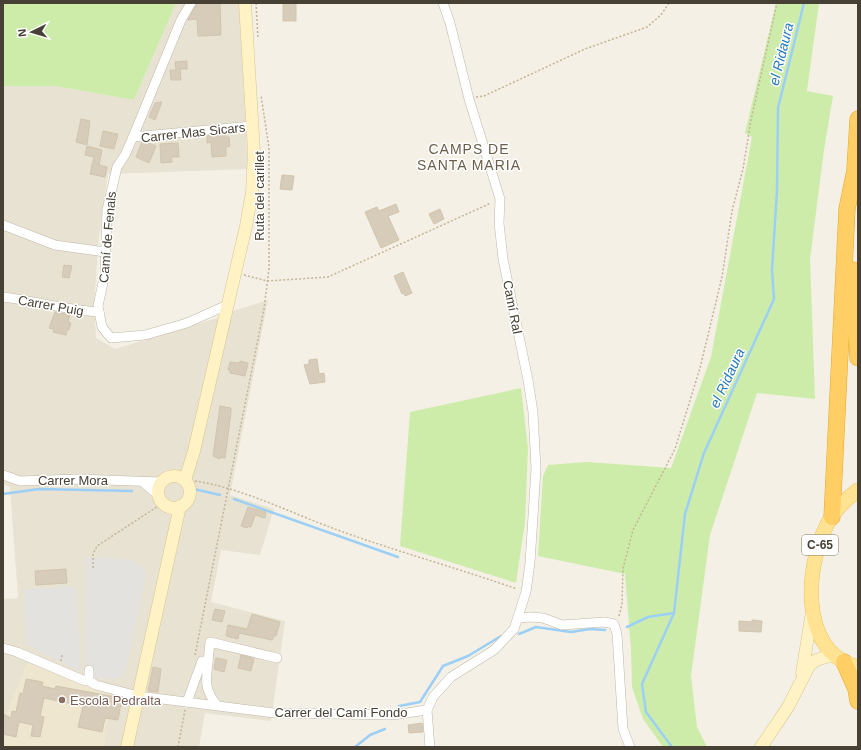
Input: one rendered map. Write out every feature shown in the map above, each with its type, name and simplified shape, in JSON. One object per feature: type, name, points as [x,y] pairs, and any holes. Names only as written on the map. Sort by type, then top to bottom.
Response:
[{"type":"highway","points":[[858,119],[854,175],[853,283],[858,358]]},
{"type":"highway","points":[[832,516],[846,209],[854,175]]},
{"type":"highway","name":"C-65","points":[[845,661],[856,689],[858,702]]},
{"type":"main road","name":"C-65","points":[[845,661],[823,642],[817,629],[811,593],[814,564],[821,541],[832,516],[858,490]]},
{"type":"street","name":"Camí de Fenals","points":[[191,3],[181,20],[125,155],[117,167],[107,210],[105,273],[98,306],[102,328],[111,338],[145,335],[186,323],[227,305]]},
{"type":"street","points":[[182,480],[194,451],[246,226],[252,192],[254,152],[245,3]]},
{"type":"street","name":"Camí Ral","points":[[443,3],[454,36],[469,99],[500,199],[499,223],[503,258],[528,380],[536,469],[530,563],[526,592],[519,618]]},
{"type":"street","name":"Carrer Mas Sicars","points":[[133,137],[252,126]]},
{"type":"street","points":[[3,224],[55,245],[105,252]]},
{"type":"street","name":"Carrer Puig","points":[[3,297],[77,310],[99,312]]},
{"type":"street","name":"Carrer Mora","points":[[3,476],[20,481],[77,479],[132,480],[144,483],[161,482]]},
{"type":"street","points":[[127,747],[170,558],[174,531],[168,503],[161,482],[168,477],[182,480],[189,490],[188,498],[168,503]]},
{"type":"street","points":[[144,483],[168,503]]},
{"type":"street","points":[[798,685],[806,658],[813,611]]},
{"type":"street","points":[[430,747],[427,710],[432,697],[451,677],[494,650],[505,641],[514,629],[519,618],[530,617],[543,618],[562,625],[604,622],[614,624],[617,634],[623,729],[630,747]]},
{"type":"street","points":[[217,705],[209,696],[206,683],[210,642],[276,658]]},
{"type":"street","points":[[3,648],[17,652],[85,681]]},
{"type":"street","points":[[761,747],[788,707],[809,666],[816,660],[845,661]]},
{"type":"street","points":[[187,702],[202,661],[208,662]]},
{"type":"street","name":"Carrer del Camí Fondo","points":[[89,670],[89,681],[96,685],[138,696],[274,713],[393,715],[427,710]]},
{"type":"path","points":[[256,3],[258,41]]},
{"type":"path","points":[[469,99],[484,96],[584,49],[647,27],[661,15],[669,3]]},
{"type":"path","points":[[614,624],[622,604],[623,568],[633,530],[675,449],[696,383],[722,277],[732,211],[743,169],[751,120],[777,3]]},
{"type":"path","name":"Ruta del carillet","points":[[196,655],[264,309],[268,269],[268,148],[261,94]]},
{"type":"path","points":[[235,273],[267,281],[328,277],[500,199]]},
{"type":"path","points":[[182,480],[193,481],[228,490],[382,546],[456,568],[526,592]]},
{"type":"path","points":[[93,568],[93,554],[97,546],[168,503]]},
{"type":"path","points":[[178,747],[187,702]]},
{"type":"shaded area","points":[[176,3],[239,3],[248,169],[108,174],[99,236],[94,304],[96,338],[115,349],[217,318],[236,310],[268,300],[230,495],[274,509],[260,555],[221,550],[211,602],[285,621],[271,721],[205,713],[199,747],[3,747],[3,599],[18,598],[10,487],[3,484],[3,86],[55,86],[134,100]]},
{"type":"shaded area","points":[[86,557],[130,559],[143,567],[146,574],[127,664],[124,673],[118,679],[90,678],[87,671],[85,600]]},
{"type":"shaded area","points":[[76,587],[81,672],[27,645],[24,589]]},
{"type":"shaded area","name":"Escola Pedralta","points":[[27,663],[112,692],[104,747],[3,747],[3,721]]},
{"type":"green space","points":[[3,3],[176,3],[134,100],[55,86],[3,86]]},
{"type":"green space","points":[[776,3],[819,3],[807,91],[833,96],[824,150],[810,259],[815,399],[757,393],[710,535],[691,676],[697,727],[707,747],[663,747],[643,719],[632,687],[631,650],[625,574],[538,556],[543,476],[548,465],[587,462],[671,468],[711,357],[752,137],[745,133]]},
{"type":"green space","points":[[521,388],[528,448],[525,522],[516,583],[400,546],[410,412]]},
{"type":"building","points":[[197,3],[220,3],[221,35],[198,36],[197,19],[188,20]]},
{"type":"building","points":[[283,3],[296,3],[296,21],[283,21]]},
{"type":"building","points":[[187,61],[187,69],[180,69],[181,80],[171,80],[170,70],[176,70],[175,62]]},
{"type":"building","points":[[162,102],[155,120],[149,117],[155,103]]},
{"type":"building","points":[[81,119],[90,121],[87,145],[76,142]]},
{"type":"building","points":[[103,131],[118,134],[114,149],[100,146]]},
{"type":"building","points":[[226,134],[226,137],[229,137],[230,146],[226,147],[226,156],[212,157],[211,142],[207,143],[207,136]]},
{"type":"building","points":[[142,142],[156,146],[149,163],[136,157]]},
{"type":"building","points":[[178,143],[179,157],[171,157],[172,162],[161,163],[160,144]]},
{"type":"building","points":[[87,146],[102,150],[99,165],[107,167],[105,177],[90,174],[94,157],[85,155]]},
{"type":"building","points":[[282,175],[294,176],[292,190],[280,189]]},
{"type":"building","points":[[396,204],[399,212],[388,216],[399,240],[381,248],[365,212],[377,207],[379,211]]},
{"type":"building","points":[[440,209],[444,219],[434,224],[429,214]]},
{"type":"building","points":[[64,265],[72,266],[69,278],[62,277]]},
{"type":"building","points":[[403,272],[412,293],[405,296],[404,293],[402,294],[394,276]]},
{"type":"building","points":[[55,312],[70,315],[68,322],[71,323],[66,335],[53,332],[54,329],[49,328]]},
{"type":"building","points":[[317,359],[319,374],[324,373],[325,382],[310,384],[304,365],[309,364],[309,360]]},
{"type":"building","points":[[240,361],[248,363],[245,376],[230,373],[230,370],[228,370],[230,362],[239,363]]},
{"type":"building","points":[[220,406],[231,408],[231,412],[225,458],[220,457],[220,459],[213,456]]},
{"type":"building","points":[[248,507],[266,512],[265,518],[255,515],[251,527],[248,526],[247,528],[241,526]]},
{"type":"building","points":[[66,569],[67,583],[36,585],[35,571]]},
{"type":"building","points":[[215,609],[225,611],[222,622],[212,620]]},
{"type":"building","points":[[252,614],[280,622],[276,636],[274,636],[272,640],[239,633],[238,639],[226,636],[228,625],[247,629]]},
{"type":"building","points":[[752,620],[762,621],[761,632],[739,631],[739,621],[752,622]]},
{"type":"building","points":[[241,655],[254,659],[251,671],[238,668]]},
{"type":"building","points":[[216,658],[227,660],[224,672],[214,669]]},
{"type":"building","points":[[153,667],[161,669],[158,692],[148,691]]},
{"type":"building","points":[[26,679],[43,682],[42,686],[55,689],[56,686],[122,698],[118,720],[105,718],[102,732],[78,727],[83,706],[44,698],[40,716],[44,717],[40,737],[31,736],[33,725],[19,722],[16,737],[3,734],[3,714],[11,718],[12,711],[16,712],[20,693],[23,694]]},
{"type":"building","points":[[422,723],[423,732],[409,733],[408,725]]},
{"type":"waterway","name":"el Ridaura","points":[[672,747],[646,712],[642,684],[674,613],[685,514],[704,453],[774,299],[772,270],[777,190],[778,108],[804,3]]},
{"type":"waterway","points":[[3,494],[39,489],[132,491]]},
{"type":"waterway","points":[[194,489],[220,495]]},
{"type":"waterway","points":[[234,499],[398,557]]},
{"type":"waterway","points":[[627,627],[648,617],[674,613]]},
{"type":"waterway","points":[[519,634],[536,627],[571,632],[590,629],[605,630]]},
{"type":"waterway","points":[[399,706],[420,702],[443,666],[468,656],[501,636]]},
{"type":"waterway","points":[[355,747],[370,735],[385,729]]},
{"type":"place","name":"Escola Pedralta","points":[[62,700]]},
{"type":"district","name":"CAMPS DE SANTA MARIA","points":[[469,158]]}]
